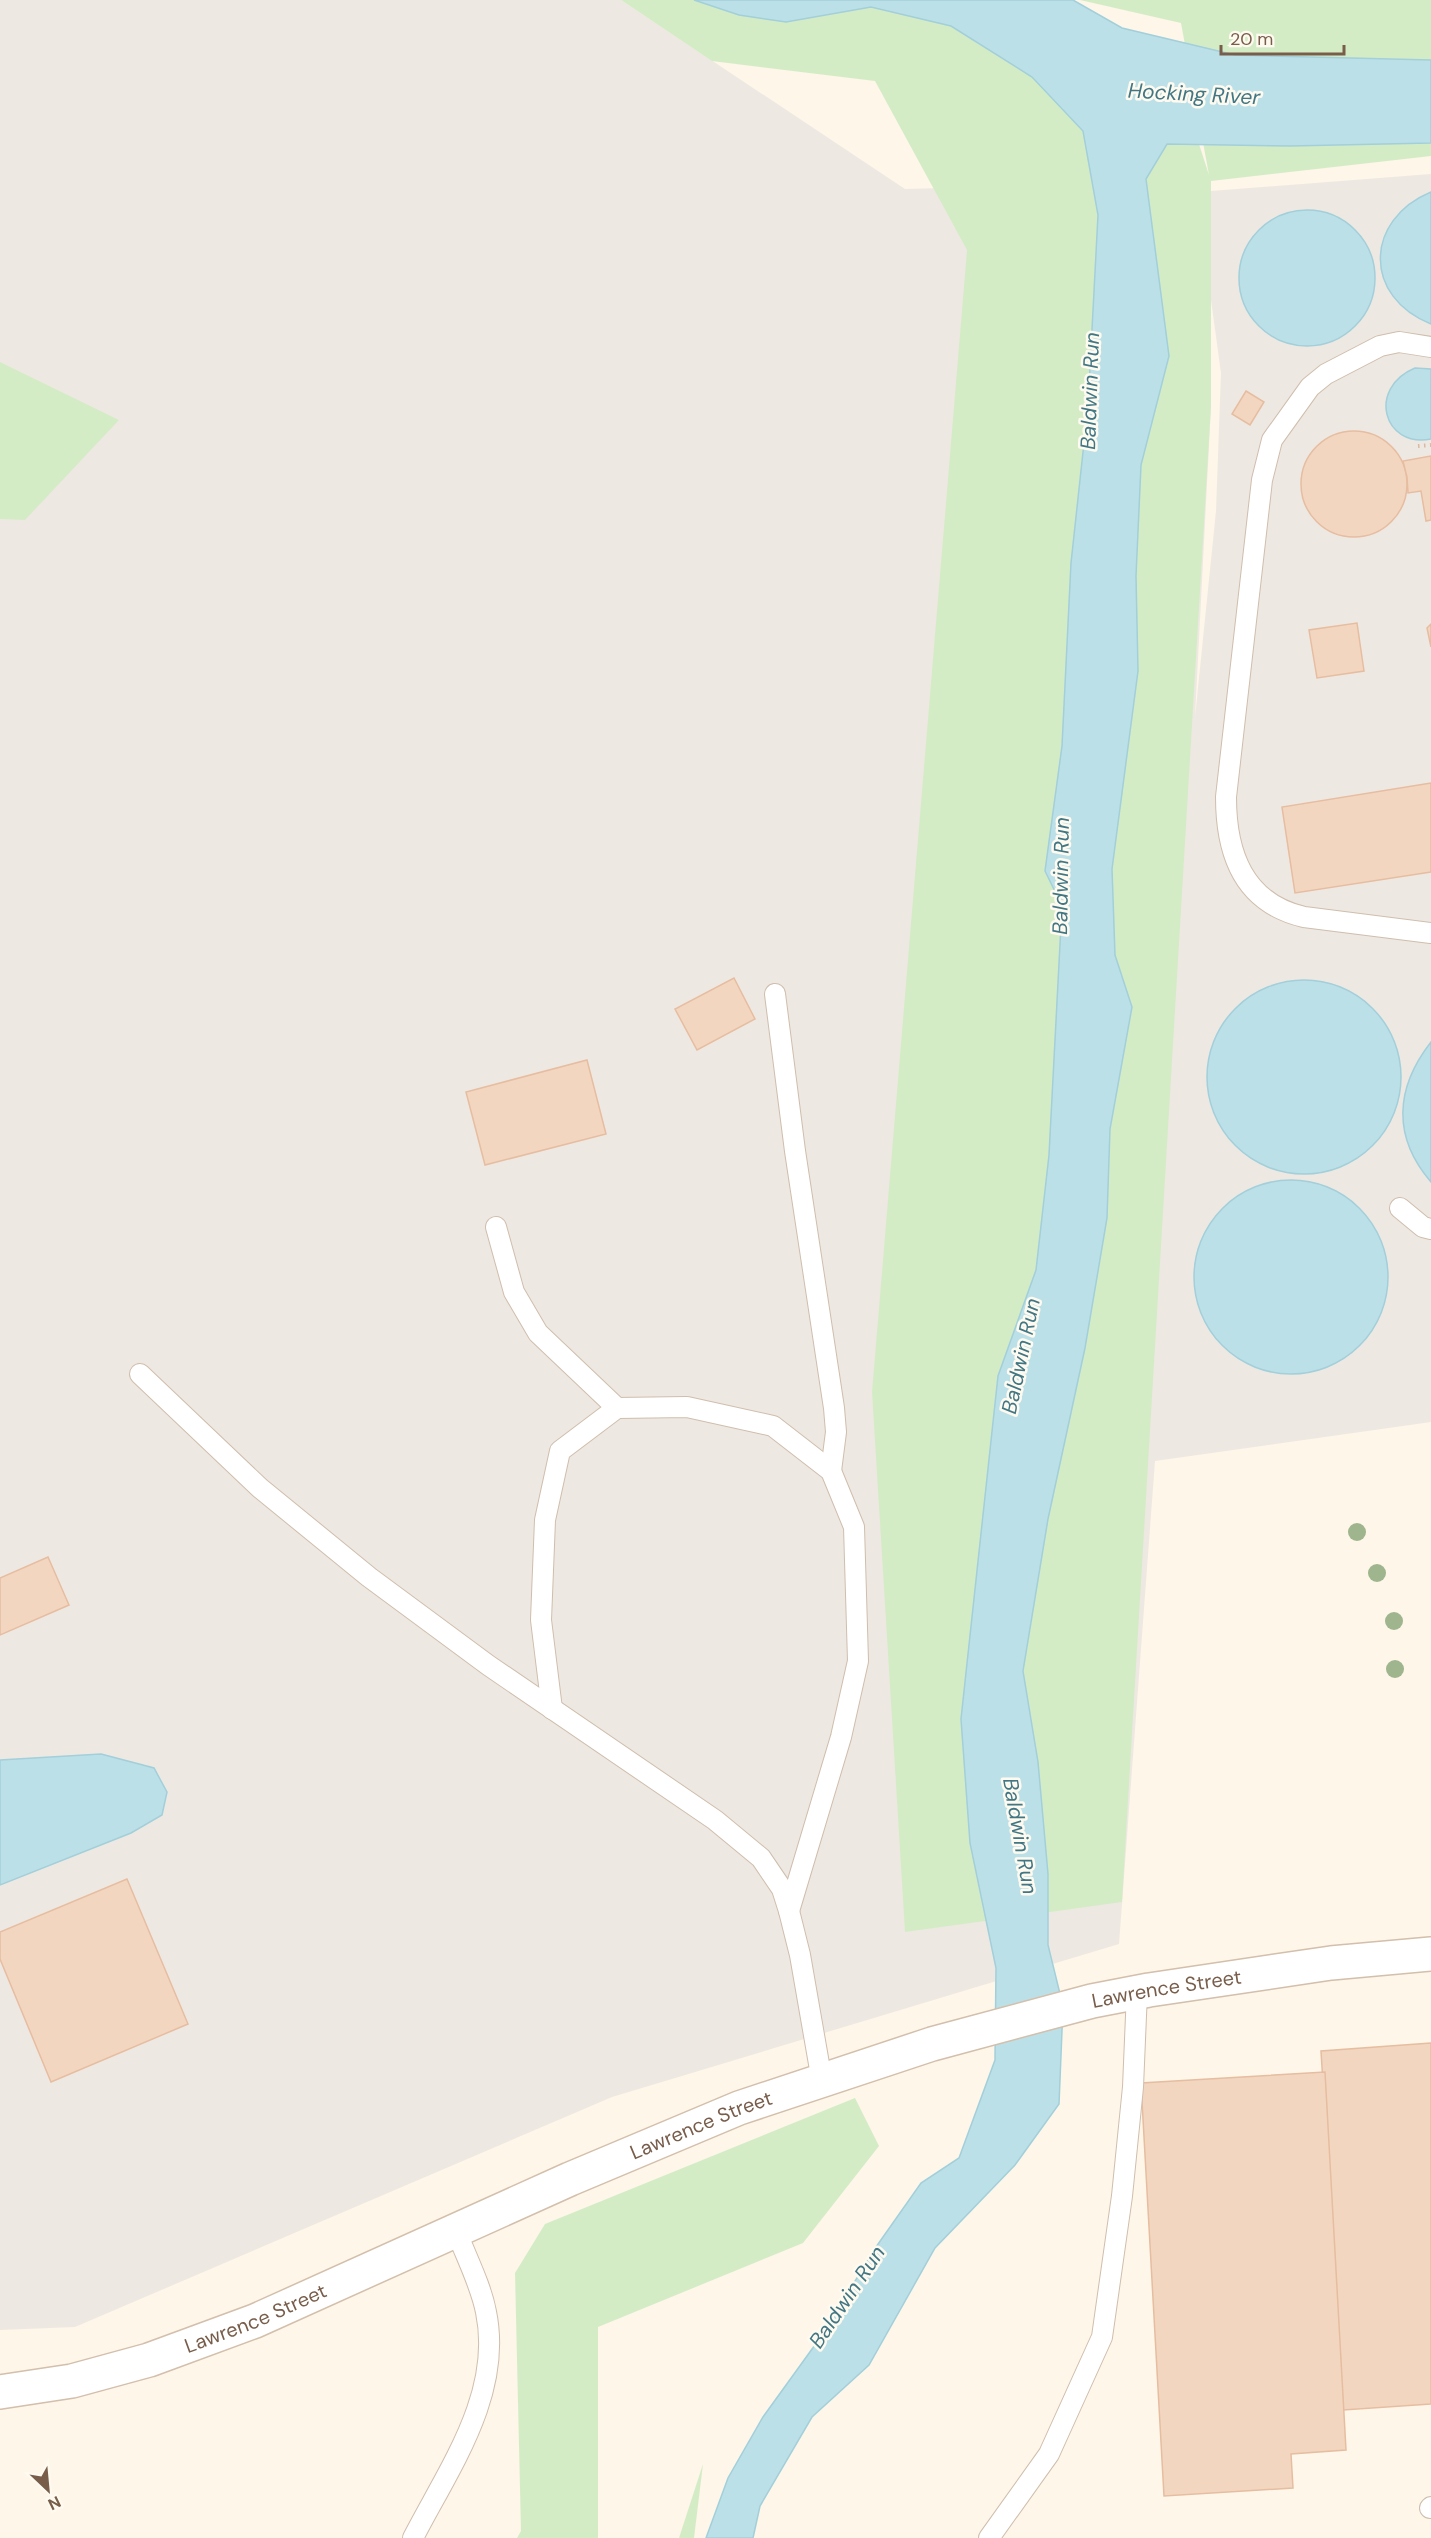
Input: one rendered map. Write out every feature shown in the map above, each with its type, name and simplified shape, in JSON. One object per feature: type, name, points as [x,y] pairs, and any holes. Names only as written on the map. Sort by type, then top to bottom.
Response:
[{"type":"street","name":"Lawrence Street","points":[[0,2392],[72,2381],[149,2360],[291,2306],[456,2230],[728,2113],[932,2044],[1092,2001],[1137,1992],[1331,1963],[1431,1954]]},
{"type":"lane","points":[[1431,347],[1419,343],[1399,342],[1380,346],[1334,370],[1310,387],[1272,440],[1265,460],[1259,501],[1226,808],[1230,840],[1236,862],[1255,892],[1268,904],[1284,912],[1304,917],[1431,933]]},
{"type":"lane","points":[[776,994],[795,1151],[834,1408],[836,1432],[831,1471],[854,1527],[858,1660],[841,1737],[789,1911]]},
{"type":"lane","points":[[1401,1208],[1423,1227],[1431,1229]]},
{"type":"lane","points":[[496,1227],[514,1292],[538,1333],[617,1407]]},
{"type":"lane","points":[[140,1374],[260,1488],[314,1533],[479,1659],[715,1820],[761,1858],[782,1889],[789,1911],[800,1955],[822,2081]]},
{"type":"lane","points":[[552,1709],[541,1620],[545,1520],[560,1451],[617,1407],[687,1407],[773,1426],[831,1471]]},
{"type":"lane","points":[[989,2538],[1050,2454],[1102,2337],[1122,2196],[1133,2087],[1137,1992]]},
{"type":"lane","points":[[413,2538],[481,2404],[491,2348],[486,2311],[456,2230]]},
{"type":"path","points":[[1418,446],[1431,445]]},
{"type":"shaded area","points":[[0,0],[621,0],[905,189],[1211,181],[1211,191],[1431,174],[1431,1422],[1155,1461],[1119,1944],[612,2097],[75,2327],[0,2330]],"holes":[[[1211,300],[1221,373],[1216,511],[1195,717],[1211,406]]]},
{"type":"green space","points":[[621,0],[1069,0],[1198,141],[1209,175],[1181,23],[1080,0],[1431,0],[1431,156],[1211,181],[1211,406],[1122,1902],[905,1932],[872,1392],[967,250],[875,81],[712,61]]},
{"type":"green space","points":[[0,362],[119,420],[25,520],[0,519]]},
{"type":"green space","points":[[855,2098],[879,2146],[803,2243],[598,2327],[598,2538],[517,2538],[521,2531],[515,2273],[545,2224]]},
{"type":"green space","points":[[703,2464],[694,2538],[679,2538]]},
{"type":"water","points":[[694,0],[1073,0],[1122,28],[1235,55],[1431,60],[1431,143],[1290,146],[1167,144],[1146,179],[1169,356],[1141,465],[1136,576],[1138,671],[1112,869],[1115,955],[1132,1007],[1110,1129],[1107,1218],[1085,1348],[1048,1519],[1023,1671],[1038,1762],[1048,1874],[1048,1945],[1063,2006],[1059,2104],[1015,2165],[935,2248],[869,2365],[812,2417],[760,2506],[753,2538],[706,2538],[728,2478],[763,2417],[820,2338],[876,2247],[921,2183],[959,2158],[995,2060],[996,1968],[970,1843],[961,1719],[998,1376],[1036,1270],[1049,1155],[1062,906],[1045,871],[1062,746],[1071,563],[1088,406],[1098,215],[1083,131],[1032,77],[951,26],[871,7],[786,22],[739,15]]},
{"type":"water","points":[[1431,192],[1431,324],[1409,312],[1393,296],[1383,278],[1380,258],[1384,239],[1393,221],[1409,205]]},
{"type":"water","points":[[1307,210],[1333,215],[1345,221],[1355,230],[1364,240],[1370,252],[1375,278],[1370,304],[1364,316],[1355,326],[1345,335],[1333,341],[1307,346],[1281,341],[1269,335],[1259,326],[1250,316],[1244,304],[1239,278],[1244,252],[1250,240],[1259,230],[1269,221],[1281,215]]},
{"type":"water","points":[[1415,368],[1431,369],[1431,439],[1415,439],[1402,435],[1392,426],[1387,414],[1386,402],[1390,389],[1400,377]]},
{"type":"water","points":[[1304,980],[1323,982],[1350,992],[1365,1002],[1379,1016],[1393,1040],[1399,1058],[1401,1077],[1399,1096],[1389,1123],[1379,1138],[1365,1152],[1341,1166],[1323,1172],[1304,1174],[1285,1172],[1258,1162],[1243,1152],[1229,1138],[1215,1114],[1209,1096],[1207,1077],[1209,1058],[1219,1031],[1229,1016],[1243,1002],[1267,988],[1285,982]]},
{"type":"water","points":[[1431,1042],[1431,1182],[1409,1148],[1404,1130],[1403,1112],[1410,1077]]},
{"type":"water","points":[[1291,1180],[1310,1182],[1337,1192],[1352,1202],[1366,1216],[1380,1240],[1386,1258],[1388,1277],[1386,1296],[1376,1323],[1366,1338],[1352,1352],[1328,1366],[1310,1372],[1291,1374],[1272,1372],[1245,1362],[1230,1352],[1216,1338],[1202,1314],[1196,1296],[1194,1277],[1196,1258],[1206,1231],[1216,1216],[1230,1202],[1254,1188],[1272,1182]]},
{"type":"water","points":[[101,1754],[154,1768],[167,1792],[162,1815],[131,1833],[0,1885],[0,1760]]},
{"type":"building","points":[[1246,391],[1264,402],[1250,425],[1232,414]]},
{"type":"building","points":[[1354,431],[1374,435],[1392,446],[1403,464],[1407,484],[1403,504],[1392,522],[1374,533],[1354,537],[1334,533],[1316,522],[1305,504],[1301,484],[1305,464],[1316,446],[1334,435]]},
{"type":"building","points":[[1431,456],[1431,520],[1426,521],[1421,491],[1408,493],[1403,461]]},
{"type":"building","points":[[1357,623],[1364,671],[1317,678],[1309,630]]},
{"type":"building","points":[[1431,624],[1431,647],[1427,628]]},
{"type":"building","points":[[1431,783],[1431,872],[1295,893],[1282,807]]},
{"type":"building","points":[[734,978],[755,1019],[697,1050],[675,1009]]},
{"type":"building","points":[[587,1060],[606,1134],[485,1165],[466,1092]]},
{"type":"building","points":[[48,1557],[69,1605],[0,1635],[0,1578]]},
{"type":"building","points":[[127,1879],[188,2024],[51,2082],[0,1959],[0,1932]]},
{"type":"building","points":[[1431,2043],[1431,2404],[1343,2410],[1321,2051]]},
{"type":"building","points":[[1325,2072],[1346,2450],[1291,2454],[1293,2488],[1164,2496],[1141,2083]]},
{"type":"water label","name":"Hocking River","points":[[1194,94]]},
{"type":"water label","name":"Baldwin Run","points":[[1090,391]]},
{"type":"water label","name":"Baldwin Run","points":[[1061,876]]},
{"type":"water label","name":"Baldwin Run","points":[[1021,1356]]},
{"type":"water label","name":"Baldwin Run","points":[[1020,1836]]},
{"type":"water label","name":"Baldwin Run","points":[[847,2297]]}]
